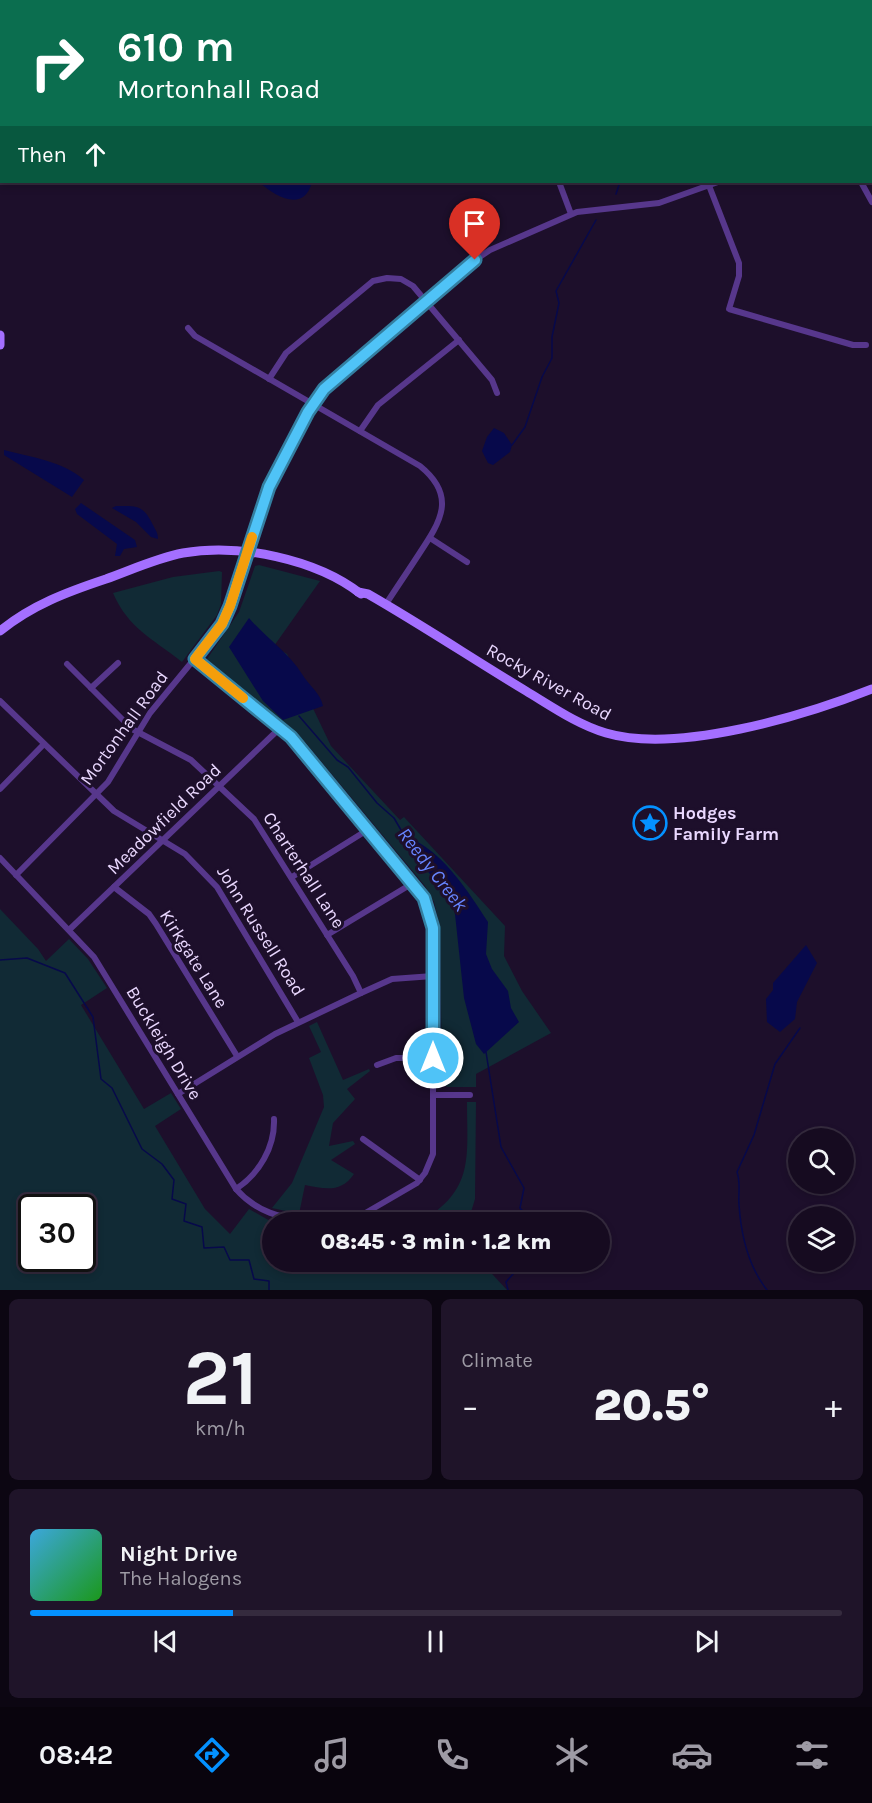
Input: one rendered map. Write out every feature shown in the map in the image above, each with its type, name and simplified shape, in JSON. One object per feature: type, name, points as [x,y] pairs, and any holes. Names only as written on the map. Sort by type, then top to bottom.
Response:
[{"type":"street","points":[[559,183],[571,214]]},
{"type":"street","points":[[708,183],[739,263],[739,276],[729,309],[853,345],[866,345]]},
{"type":"street","name":"Mortonhall Road","points":[[16,874],[116,771],[150,713],[222,624],[280,464],[314,405],[331,381],[490,250],[571,214],[594,208],[659,202],[708,183]]},
{"type":"street","points":[[862,183],[872,202]]},
{"type":"street","points":[[268,379],[286,353],[373,281],[387,278],[400,279],[413,286],[492,380],[497,393]]},
{"type":"street","points":[[188,328],[195,336],[420,466],[432,476],[442,499],[441,515],[430,538],[386,604]]},
{"type":"street","points":[[0,335],[0,345]]},
{"type":"street","points":[[360,431],[378,405],[459,340]]},
{"type":"street","points":[[430,538],[467,562]]},
{"type":"street","name":"Rocky River Road","points":[[0,631],[46,601],[168,556],[205,550],[248,551],[296,562],[386,604],[422,624],[426,630]]},
{"type":"street","name":"Rocky River Road","points":[[358,592],[571,717],[599,730],[627,738],[682,736],[765,723],[826,707],[872,689]]},
{"type":"street","points":[[195,659],[280,728],[304,751],[424,898],[433,928],[433,1154],[420,1180],[367,1212]]},
{"type":"street","points":[[91,688],[118,663]]},
{"type":"street","name":"Charterhall Lane","points":[[67,664],[138,733],[191,760],[254,819],[292,877],[361,993]]},
{"type":"street","name":"John Russell Road","points":[[0,701],[119,815],[185,854],[202,869],[217,887],[298,1022]]},
{"type":"street","name":"Meadowfield Road","points":[[69,930],[280,728]]},
{"type":"street","points":[[0,789],[44,744]]},
{"type":"street","points":[[292,877],[369,830]]},
{"type":"street","name":"Buckleigh Drive","points":[[0,858],[94,957],[236,1189],[245,1199],[266,1212]]},
{"type":"street","points":[[327,935],[413,883]]},
{"type":"street","name":"Kirkgate Lane","points":[[114,887],[148,914],[156,924],[237,1056]]},
{"type":"street","points":[[178,1094],[237,1056],[298,1022],[392,979],[433,976]]},
{"type":"street","points":[[377,1065],[396,1058],[433,1058]]},
{"type":"street","points":[[433,1095],[470,1095]]},
{"type":"street","points":[[236,1189],[249,1180],[260,1167],[274,1130],[274,1119]]},
{"type":"street","points":[[363,1139],[420,1180]]},
{"type":"shaded area","points":[[259,565],[320,581],[274,646],[287,654],[331,746],[400,820],[404,817],[505,926],[504,956],[522,991],[551,1033],[476,1074],[476,1087],[447,1087],[442,1082],[440,927],[434,902],[425,886],[305,742],[207,659],[239,612],[255,566]]},
{"type":"shaded area","points":[[222,572],[221,604],[217,615],[182,662],[134,624],[113,593],[173,577]]},
{"type":"shaded area","points":[[0,909],[38,949],[46,961],[69,939],[88,959],[107,988],[81,1005],[144,1109],[171,1093],[181,1109],[155,1126],[205,1209],[230,1234],[249,1209],[262,1216],[262,1272],[490,1272],[507,1290],[0,1290]]},
{"type":"shaded area","points":[[317,1022],[343,1080],[369,1069],[370,1071],[347,1089],[355,1099],[333,1123],[329,1146],[353,1141],[355,1144],[331,1160],[354,1174],[338,1187],[305,1185],[299,1212],[290,1212],[272,1208],[292,1183],[324,1107],[323,1095],[309,1058],[321,1052],[309,1026]]},
{"type":"shaded area","points":[[467,1102],[476,1102],[475,1199],[471,1212],[435,1212],[451,1197],[459,1184],[467,1156]]},
{"type":"water","points":[[260,183],[312,183],[308,192],[296,200],[273,193]]},
{"type":"water","points":[[494,428],[504,433],[512,445],[510,452],[493,465],[488,463],[482,451],[487,437]]},
{"type":"water","points":[[4,450],[56,464],[84,480],[72,497],[4,455]]},
{"type":"water","points":[[81,503],[135,540],[137,547],[124,549],[120,556],[115,556],[117,544],[77,514],[75,509]]},
{"type":"water","points":[[116,506],[143,510],[153,525],[158,539],[151,537],[136,522],[112,508]]},
{"type":"water","points":[[249,618],[297,666],[317,693],[323,706],[283,720],[263,701],[229,647]]},
{"type":"water","points":[[414,840],[426,847],[446,865],[488,922],[486,954],[492,969],[508,991],[511,1008],[519,1022],[484,1054],[476,1044],[464,998],[454,905],[408,846],[407,841]]},
{"type":"water","points":[[806,945],[817,963],[797,1002],[795,1019],[780,1032],[767,1022],[766,999],[773,990],[773,983]]},
{"type":"waterway","points":[[616,194],[620,183]]},
{"type":"waterway","points":[[512,445],[525,427],[542,377],[552,358],[552,337],[559,303],[556,291],[596,220]]},
{"type":"waterway","name":"Reedy Creek","points":[[299,716],[337,760],[348,767],[377,803],[394,818],[408,842]]},
{"type":"waterway","points":[[0,960],[27,958],[65,973],[93,1017],[101,1079],[112,1088],[142,1149],[162,1164],[174,1180],[172,1199],[186,1204],[184,1221],[202,1227],[204,1248],[224,1247],[230,1260],[249,1260],[254,1279],[269,1281],[269,1290]]},
{"type":"waterway","points":[[767,1290],[750,1260],[744,1238],[737,1172],[754,1135],[775,1064],[800,1028]]},
{"type":"waterway","name":"Reedy Creek","points":[[486,1052],[501,1147],[524,1188],[520,1208],[524,1212]]},
{"type":"waterway","name":"Reedy Creek","points":[[508,1290],[506,1282],[512,1272]]},
{"type":"slow traffic","points":[[243,698],[195,659],[222,624],[252,537]]},
{"type":"place","name":"Hodges Family Farm","points":[[650,823]]},
{"type":"route","points":[[433,1058],[433,928],[424,898],[291,737],[195,659],[222,624],[269,487],[308,412],[324,389],[475,260]]}]
